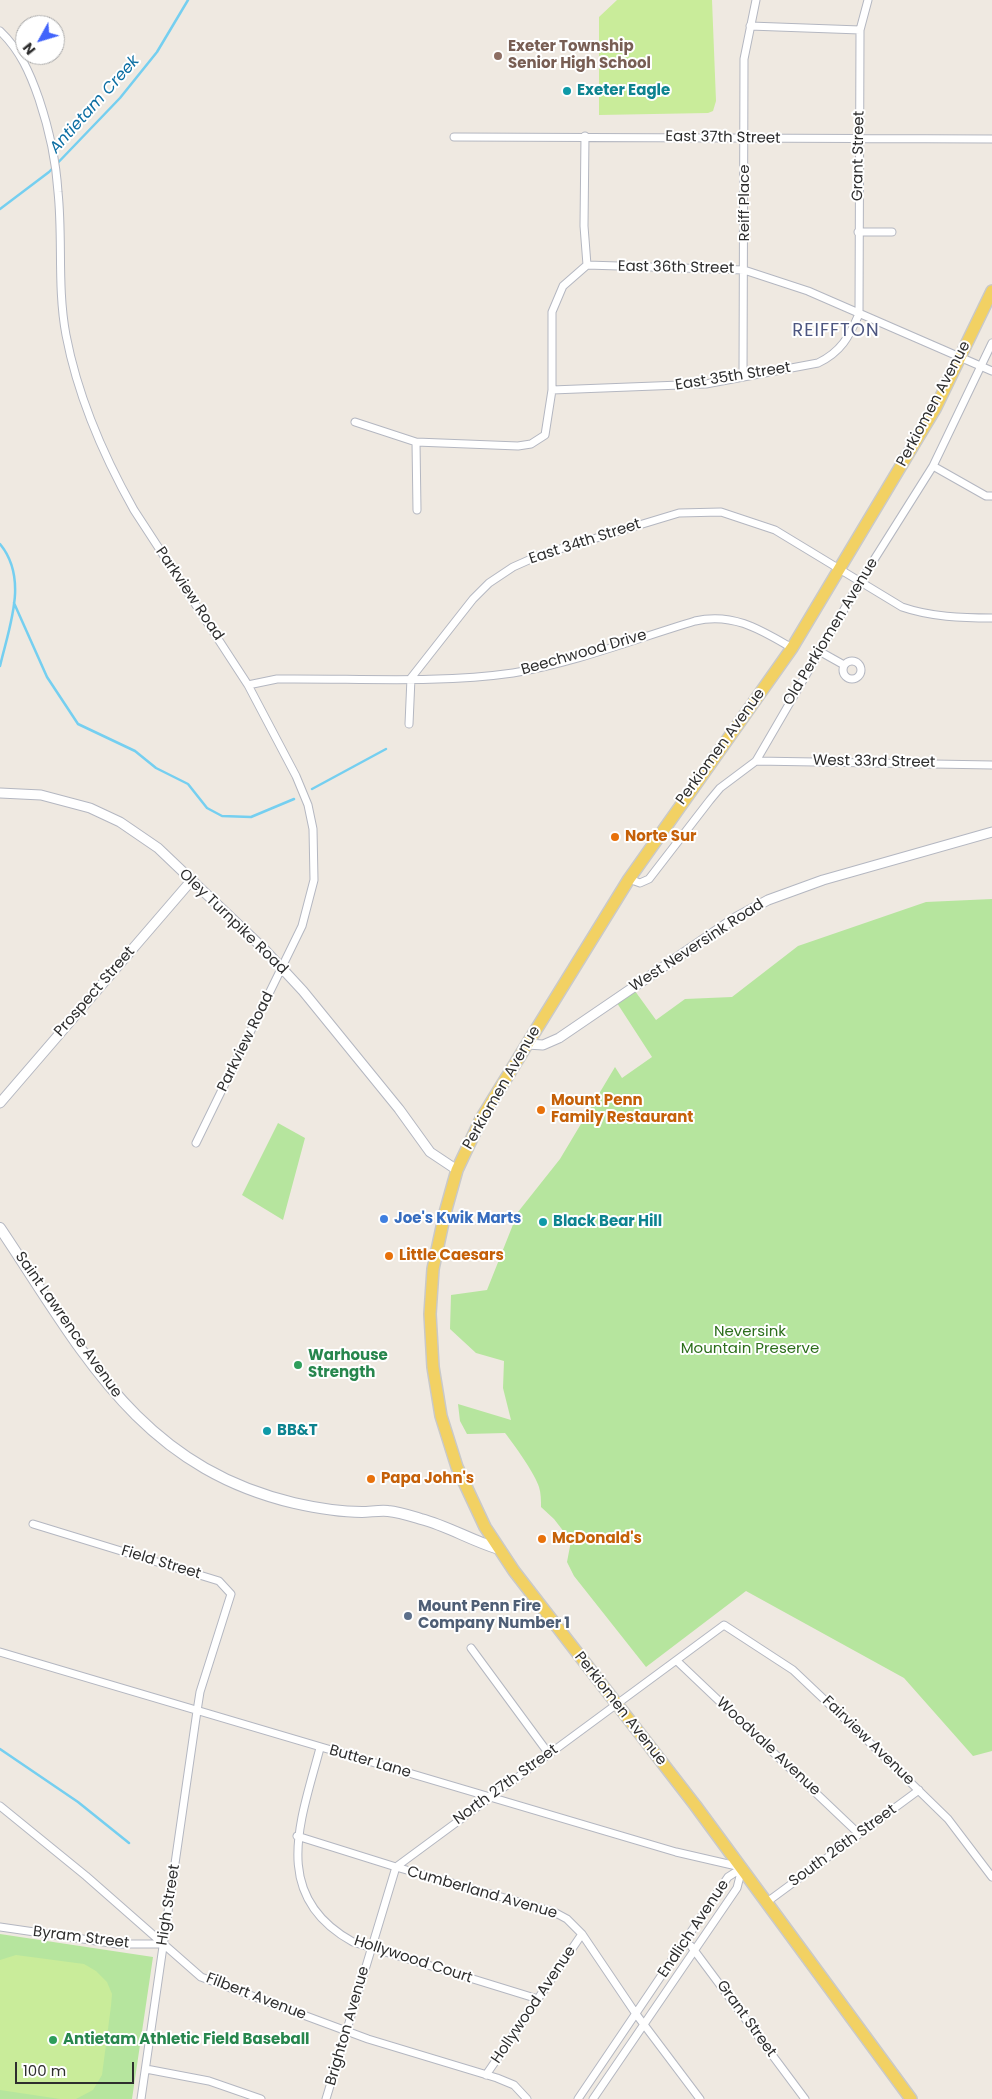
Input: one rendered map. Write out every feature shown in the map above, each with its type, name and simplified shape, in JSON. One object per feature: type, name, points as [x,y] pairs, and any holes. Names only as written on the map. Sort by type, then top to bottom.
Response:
[{"type":"main road","name":"Perkiomen Avenue","points":[[911,2099],[742,1868],[499,1548],[475,1508],[457,1467],[441,1416],[433,1367],[430,1314],[434,1270],[441,1230],[457,1170],[481,1119],[629,879],[792,648],[841,570],[935,409],[958,357],[992,292]]},
{"type":"main road","name":"Saint Lawrence Avenue","points":[[0,1228],[111,1390],[150,1430],[188,1458],[228,1480],[273,1497],[330,1510],[387,1511],[436,1523],[499,1548]]},
{"type":"street","name":"Reiff Place","points":[[743,377],[744,59],[756,0]]},
{"type":"street","name":"Grant Street","points":[[858,314],[860,30],[868,0]]},
{"type":"street","points":[[750,26],[860,30]]},
{"type":"street","name":"Parkview Road","points":[[0,31],[16,49],[27,67],[42,108],[53,150],[56,169],[63,315],[72,366],[86,412],[134,510],[248,685],[296,776],[308,805],[313,829],[314,880],[302,926],[196,1143]]},
{"type":"street","points":[[355,422],[416,442],[531,444],[545,435],[552,390],[552,312],[563,286],[587,265],[584,226],[585,136]]},
{"type":"street","name":"East 37th Street","points":[[454,137],[992,139]]},
{"type":"street","points":[[858,232],[892,232]]},
{"type":"street","name":"East 36th Street","points":[[587,265],[744,270],[808,292],[992,371]]},
{"type":"street","name":"East 35th Street","points":[[552,390],[680,386],[812,364],[828,358],[845,344],[858,314]]},
{"type":"street","name":"Old Perkiomen Avenue","points":[[629,879],[640,883],[649,879],[720,788],[756,761],[860,582],[934,466],[992,343]]},
{"type":"street","points":[[416,442],[417,510]]},
{"type":"street","points":[[934,466],[986,496],[992,496]]},
{"type":"street","name":"East 34th Street","points":[[411,678],[473,599],[504,572],[540,555],[660,518],[698,511],[721,512],[740,516],[775,530],[902,607],[916,612],[963,618],[992,618]]},
{"type":"street","name":"Beechwood Drive","points":[[248,685],[278,679],[471,677],[515,672],[550,665],[695,621],[714,618],[728,618],[754,626],[792,648]]},
{"type":"street","points":[[819,651],[844,665]]},
{"type":"street","points":[[409,724],[411,678]]},
{"type":"street","name":"West 33rd Street","points":[[756,761],[992,765]]},
{"type":"street","name":"Oley Turnpike Road","points":[[1,793],[60,799],[106,814],[158,848],[282,968],[399,1109],[430,1152],[457,1170]]},
{"type":"street","name":"West Neversink Road","points":[[527,1044],[544,1045],[559,1038],[735,918],[768,900],[815,882],[992,832]]},
{"type":"street","name":"Prospect Street","points":[[0,1103],[192,881]]},
{"type":"street","name":"Field Street","points":[[33,1524],[219,1581],[231,1594],[214,1646]]},
{"type":"street","name":"North 27th Street","points":[[396,1867],[724,1625]]},
{"type":"street","name":"Fairview Avenue","points":[[724,1625],[793,1670],[948,1819],[992,1877]]},
{"type":"street","name":"High Street","points":[[141,2099],[197,1710],[214,1646]]},
{"type":"street","points":[[471,1648],[549,1754]]},
{"type":"street","name":"Butter Lane","points":[[0,1652],[676,1852],[742,1868]]},
{"type":"street","name":"Woodvale Avenue","points":[[677,1661],[859,1834]]},
{"type":"street","name":"Hollywood Court","points":[[320,1748],[297,1836],[298,1869],[310,1903],[319,1915],[338,1933],[353,1942],[538,1999]]},
{"type":"street","name":"South 26th Street","points":[[767,1902],[919,1790]]},
{"type":"street","name":"Filbert Avenue","points":[[0,1806],[201,1977],[346,2031],[514,2085],[527,2099]]},
{"type":"street","name":"Cumberland Avenue","points":[[297,1836],[396,1867],[554,1912],[567,1919],[582,1934],[636,2014],[700,2099]]},
{"type":"street","name":"Brighton Avenue","points":[[326,2099],[396,1867]]},
{"type":"street","name":"Endlich Avenue","points":[[580,2096],[728,1877],[742,1868]]},
{"type":"street","name":"Endlich Avenue","points":[[592,2099],[737,1888],[742,1868]]},
{"type":"street","name":"Byram Street","points":[[0,1927],[116,1944],[163,1944]]},
{"type":"street","name":"Hollywood Avenue","points":[[486,2075],[582,1934]]},
{"type":"street","name":"Grant Street","points":[[686,1940],[805,2099]]},
{"type":"street","points":[[146,2070],[209,2082],[261,2099]]},
{"type":"street","points":[[580,2096],[592,2099]]},
{"type":"green space","points":[[617,0],[712,0],[716,101],[713,111],[708,113],[599,115],[599,17]]},
{"type":"green space","name":"Neversink Mountain Preserve","points":[[992,899],[992,1751],[973,1756],[904,1678],[746,1591],[646,1667],[574,1576],[567,1562],[571,1541],[554,1519],[541,1507],[540,1492],[534,1475],[509,1438],[505,1433],[467,1434],[460,1421],[458,1404],[511,1420],[503,1388],[504,1361],[476,1353],[450,1329],[451,1295],[487,1290],[518,1212],[560,1159],[615,1067],[622,1078],[652,1057],[617,1003],[635,991],[656,1020],[685,999],[732,997],[798,946],[926,902]]},
{"type":"green space","points":[[278,1123],[305,1138],[283,1220],[242,1195]]},
{"type":"green space","name":"Antietam Athletic Field Baseball","points":[[0,1934],[153,1957],[132,2099],[0,2099]]},
{"type":"green space","name":"Antietam Athletic Field Baseball","points":[[16,1955],[84,1964],[96,1971],[107,1982],[112,1994],[102,2075],[93,2090],[76,2099],[60,2099],[0,2090],[0,1960]]},
{"type":"waterway","name":"Antietam Creek","points":[[0,209],[49,172],[120,98],[157,52],[188,0]]},
{"type":"waterway","name":"Antietam Creek","points":[[0,544],[9,558],[15,588],[12,619],[0,666]]},
{"type":"waterway","points":[[14,603],[47,677],[78,724],[135,751],[156,768],[188,784],[207,808],[222,816],[251,817],[294,799]]},
{"type":"waterway","points":[[312,789],[386,749]]},
{"type":"waterway","points":[[0,1749],[78,1802],[129,1843]]},
{"type":"place","name":"Exeter Township Senior High School","points":[[498,56]]},
{"type":"place","name":"Exeter Eagle","points":[[567,91]]},
{"type":"place","name":"Norte Sur","points":[[615,837]]},
{"type":"place","name":"Mount Penn Family Restaurant","points":[[541,1110]]},
{"type":"place","name":"Joe's Kwik Marts","points":[[384,1219]]},
{"type":"place","name":"Black Bear Hill","points":[[543,1222]]},
{"type":"place","name":"Little Caesars","points":[[389,1256]]},
{"type":"place","name":"Warhouse Strength","points":[[298,1365]]},
{"type":"place","name":"BB&T","points":[[267,1431]]},
{"type":"place","name":"Papa John's","points":[[371,1479]]},
{"type":"place","name":"McDonald's","points":[[542,1539]]},
{"type":"place","name":"Mount Penn Fire Company Number 1","points":[[408,1616]]},
{"type":"place","name":"Antietam Athletic Field Baseball","points":[[53,2040]]},
{"type":"district","name":"REIFFTON","points":[[836,331]]}]
